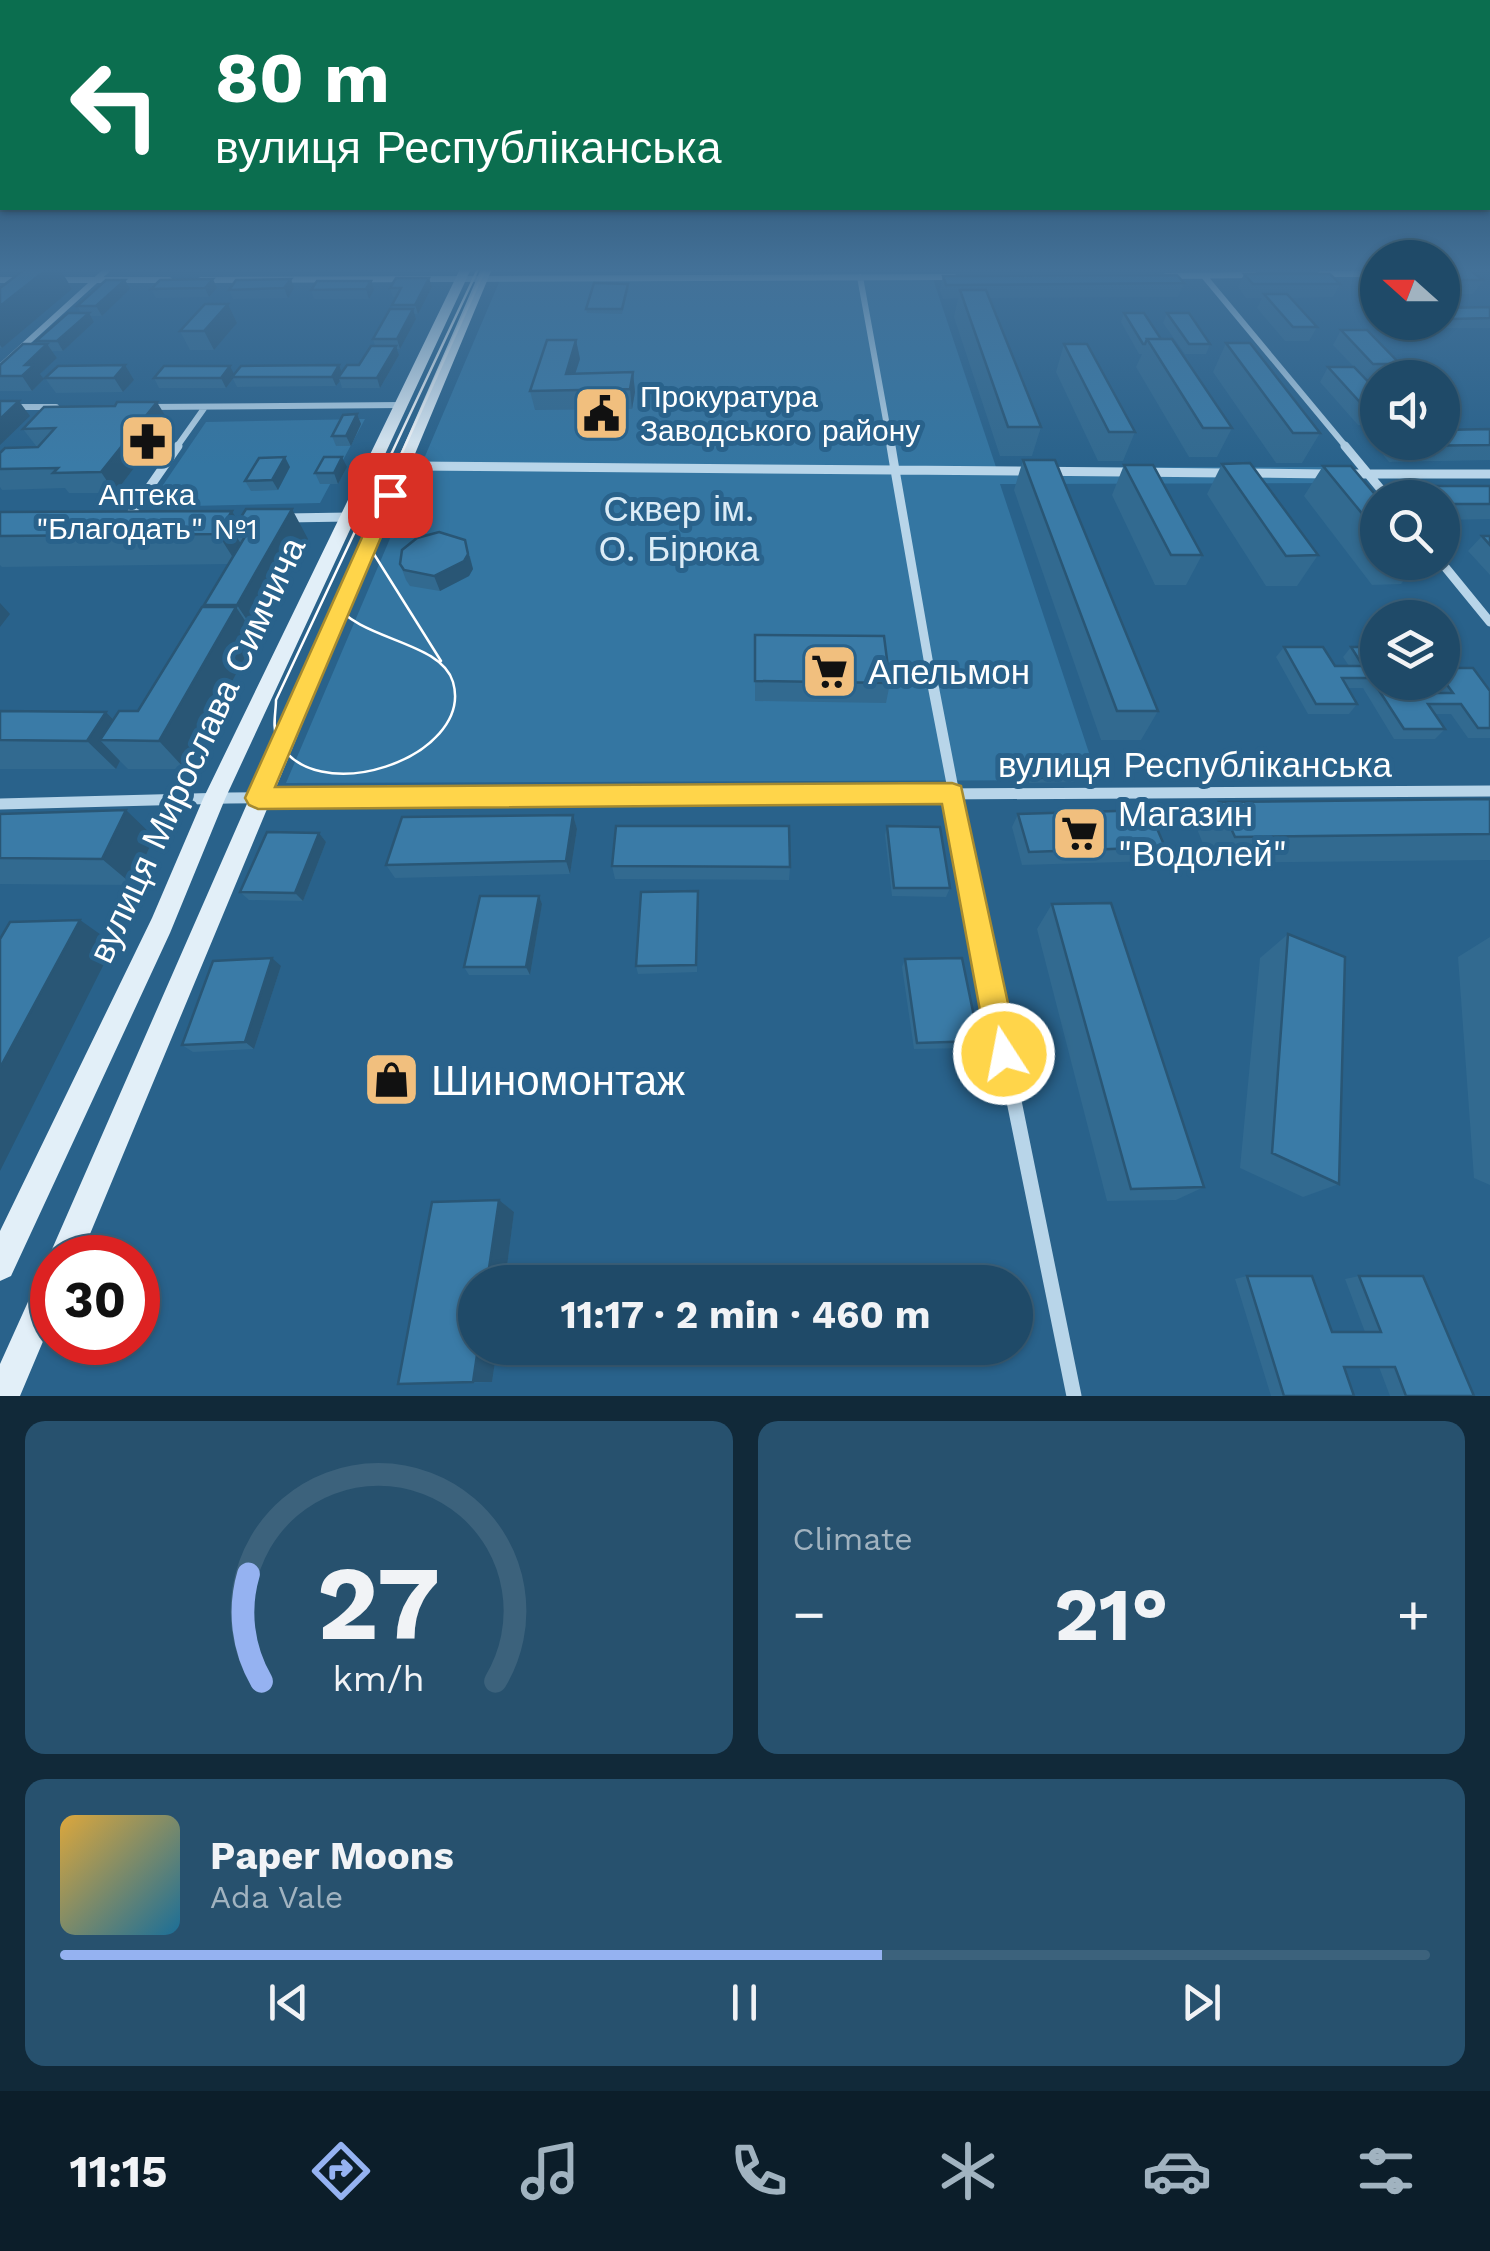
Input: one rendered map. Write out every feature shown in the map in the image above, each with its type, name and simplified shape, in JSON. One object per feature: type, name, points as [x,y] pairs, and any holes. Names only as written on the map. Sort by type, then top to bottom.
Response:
[{"type":"street","points":[[0,366],[36,334]]},
{"type":"street","name":"вулиця Мирослава Симчича","points":[[0,1265],[161,925],[214,799],[402,405],[441,334]]},
{"type":"street","name":"вулиця Мирослава Симчича","points":[[74,1235],[449,334]]},
{"type":"street","points":[[870,334],[952,793],[1074,1396]]},
{"type":"street","points":[[1252,334],[1374,480]]},
{"type":"street","points":[[146,407],[402,405]]},
{"type":"street","points":[[0,407],[67,407]]},
{"type":"street","points":[[126,520],[205,407]]},
{"type":"street","points":[[413,466],[1490,474]]},
{"type":"street","points":[[274,518],[348,517]]},
{"type":"street","points":[[108,521],[145,520]]},
{"type":"street","points":[[1456,580],[1490,622]]},
{"type":"street","name":"вулиця Республіканська","points":[[0,804],[258,798],[1490,791]]},
{"type":"street","points":[[3,1396],[30,1334]]},
{"type":"green space","name":"Сквер ім. О. Бірюка","points":[[477,334],[951,334],[996,467],[1351,467],[1360,483],[1000,484],[1098,780],[286,783]]},
{"type":"green space","points":[[365,419],[320,503],[148,507],[206,422]]},
{"type":"building","points":[[44,334],[65,334],[57,341],[36,341]]},
{"type":"building","points":[[376,334],[400,334],[397,339],[373,339]]},
{"type":"building","points":[[975,334],[1004,334],[1041,427],[1008,427]]},
{"type":"building","points":[[1137,334],[1158,334],[1161,339],[1147,339],[1143,344]]},
{"type":"building","points":[[1182,334],[1203,334],[1210,344],[1189,344]]},
{"type":"building","points":[[1345,334],[1360,334],[1360,340],[1377,340],[1396,360],[1369,360]]},
{"type":"building","points":[[1147,339],[1172,339],[1232,428],[1203,428]]},
{"type":"building","points":[[547,340],[576,340],[566,374],[633,372],[630,389],[530,391]]},
{"type":"building","points":[[1226,343],[1250,343],[1320,433],[1293,433]]},
{"type":"building","points":[[23,344],[47,344],[25,365],[34,365],[22,376],[0,376],[0,365]]},
{"type":"building","points":[[1064,344],[1087,344],[1135,432],[1109,432]]},
{"type":"building","points":[[371,346],[396,346],[377,378],[338,378],[347,365],[359,365]]},
{"type":"building","points":[[125,365],[114,378],[45,378],[58,366]]},
{"type":"building","points":[[339,365],[332,377],[232,377],[241,366]]},
{"type":"building","points":[[164,366],[230,366],[221,378],[154,378]]},
{"type":"building","points":[[1328,367],[1354,367],[1360,373],[1360,402]]},
{"type":"building","points":[[0,401],[19,401],[0,419]]},
{"type":"building","points":[[117,402],[157,402],[101,472],[0,469],[0,453],[5,448],[38,447],[55,428],[23,429],[44,407],[115,406]]},
{"type":"building","points":[[357,414],[346,436],[332,436],[343,415]]},
{"type":"building","points":[[1490,429],[1490,445],[1460,445],[1460,430]]},
{"type":"building","points":[[285,457],[272,480],[245,481],[259,458]]},
{"type":"building","points":[[324,457],[342,457],[334,473],[315,473]]},
{"type":"building","points":[[1023,460],[1055,460],[1158,711],[1117,711]]},
{"type":"building","points":[[1250,463],[1318,555],[1286,556],[1222,464]]},
{"type":"building","points":[[1124,465],[1153,465],[1202,555],[1171,555]]},
{"type":"building","points":[[1323,466],[1351,466],[1363,480],[1360,511]]},
{"type":"building","points":[[1460,486],[1490,486],[1490,504],[1460,504]]},
{"type":"building","points":[[246,509],[292,509],[237,605],[204,605],[249,530],[233,530]]},
{"type":"building","points":[[232,511],[218,534],[0,536],[0,512]]},
{"type":"building","points":[[439,532],[465,540],[468,554],[464,561],[434,576],[404,570],[400,564],[402,550],[417,538]]},
{"type":"building","points":[[202,607],[236,607],[159,741],[100,740],[119,711],[138,711]]},
{"type":"building","points":[[755,635],[884,636],[890,683],[755,681]]},
{"type":"building","points":[[1284,647],[1323,647],[1335,666],[1360,666],[1360,678],[1342,678],[1357,704],[1316,704]]},
{"type":"building","points":[[1351,647],[1360,647],[1360,661]]},
{"type":"building","points":[[1460,668],[1473,668],[1490,691],[1490,728],[1478,728],[1461,704],[1428,704],[1445,729],[1404,729],[1385,700],[1460,700]]},
{"type":"building","points":[[0,711],[106,712],[87,741],[0,740]]},
{"type":"building","points":[[1075,767],[1079,777],[1032,778],[1029,769]]},
{"type":"building","points":[[1490,799],[1490,834],[1235,837],[1219,802]]},
{"type":"building","points":[[126,810],[102,859],[0,858],[0,814]]},
{"type":"building","points":[[1149,810],[1165,847],[1029,852],[1018,814]]},
{"type":"building","points":[[573,815],[566,861],[386,865],[402,817]]},
{"type":"building","points":[[616,826],[789,826],[790,867],[612,866]]},
{"type":"building","points":[[887,826],[940,827],[950,888],[894,888]]},
{"type":"building","points":[[267,832],[319,833],[295,893],[240,892]]},
{"type":"building","points":[[698,891],[696,965],[636,966],[641,892]]},
{"type":"building","points":[[480,896],[539,896],[526,967],[464,967]]},
{"type":"building","points":[[1111,903],[1204,1187],[1131,1189],[1052,904]]},
{"type":"building","points":[[80,920],[0,1068],[0,939],[10,922]]},
{"type":"building","points":[[1288,934],[1345,957],[1339,1184],[1272,1153]]},
{"type":"building","points":[[272,958],[245,1042],[182,1045],[213,961]]},
{"type":"building","points":[[962,958],[979,1041],[917,1043],[905,959]]},
{"type":"building","name":"Шиномонтаж","points":[[407,1055],[403,1093],[369,1098],[374,1060]]},
{"type":"building","points":[[499,1200],[489,1265],[458,1265],[458,1365],[476,1365],[473,1382],[398,1384],[432,1202]]},
{"type":"building","points":[[1247,1276],[1312,1276],[1332,1332],[1381,1332],[1359,1276],[1423,1276],[1474,1396],[1406,1396],[1395,1367],[1344,1367],[1354,1396],[1284,1396]]},
{"type":"tram line","points":[[366,532],[334,603],[362,626],[417,649],[446,668],[453,682],[453,709],[439,733],[416,753],[386,767],[353,773],[322,772],[295,760],[277,738],[276,700],[447,334]]},
{"type":"tram line","points":[[366,532],[456,334]]},
{"type":"tram line","points":[[366,532],[367,543],[441,661]]},
{"type":"place","name":"Прокуратура Заводського району","points":[[601,413]]},
{"type":"place","name":"Аптека \"Благодать\" №1","points":[[147,441]]},
{"type":"place","name":"Апельмон","points":[[829,672]]},
{"type":"place","name":"Магазин \"Водолей\"","points":[[1079,834]]},
{"type":"place","name":"Шиномонтаж","points":[[392,1080]]},
{"type":"route","points":[[390,495],[258,798],[952,793],[1004,1054]]}]
